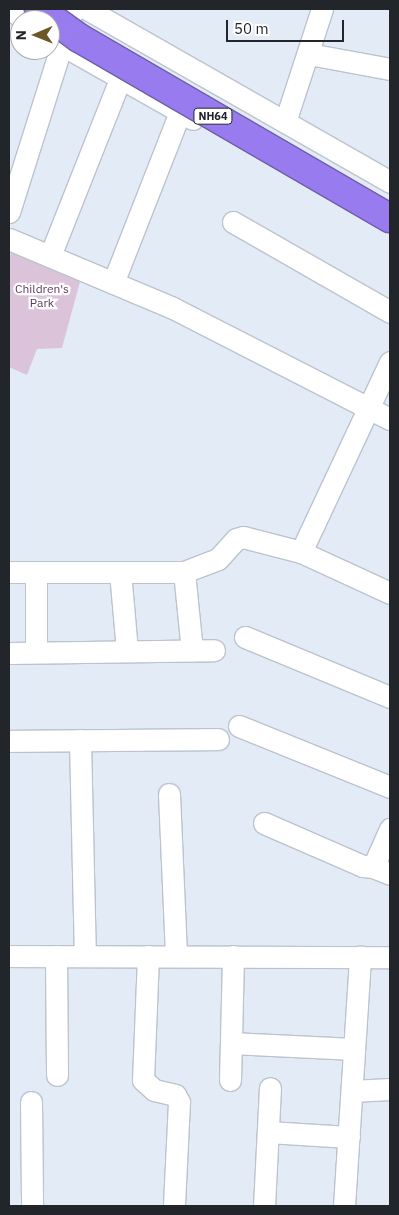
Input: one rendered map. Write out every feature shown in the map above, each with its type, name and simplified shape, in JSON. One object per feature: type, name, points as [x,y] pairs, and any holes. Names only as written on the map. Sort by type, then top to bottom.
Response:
[{"type":"highway","name":"NH64","points":[[40,9],[94,46],[390,218]]},
{"type":"highway","name":"NH64","points":[[61,9],[129,53],[390,203]]},
{"type":"street","points":[[60,35],[73,9]]},
{"type":"street","points":[[87,9],[390,182]]},
{"type":"street","points":[[285,122],[309,54],[320,9]]},
{"type":"street","points":[[60,45],[390,228]]},
{"type":"street","points":[[309,54],[390,69]]},
{"type":"street","points":[[9,212],[51,60]]},
{"type":"street","points":[[50,256],[120,79]]},
{"type":"street","points":[[114,283],[180,112]]},
{"type":"street","points":[[234,222],[390,312]]},
{"type":"street","points":[[9,239],[171,307],[366,409],[390,419]]},
{"type":"street","points":[[300,552],[366,409],[390,362]]},
{"type":"street","points":[[9,572],[184,572],[218,559],[236,539],[243,537],[300,552],[390,593]]},
{"type":"street","points":[[36,572],[36,652]]},
{"type":"street","points":[[120,572],[127,651]]},
{"type":"street","points":[[184,572],[192,651]]},
{"type":"street","points":[[245,636],[390,697]]},
{"type":"street","points":[[9,653],[214,650]]},
{"type":"street","points":[[239,726],[390,787]]},
{"type":"street","points":[[9,741],[218,739]]},
{"type":"street","points":[[80,740],[85,956]]},
{"type":"street","points":[[169,794],[176,956]]},
{"type":"street","points":[[264,823],[363,866],[382,870],[390,830]]},
{"type":"street","points":[[9,956],[390,957]]},
{"type":"street","points":[[56,956],[57,1075]]},
{"type":"street","points":[[148,956],[144,1080],[154,1090],[175,1094],[179,1102],[174,1206]]},
{"type":"street","points":[[230,1080],[233,956]]},
{"type":"street","points":[[344,1206],[360,957]]},
{"type":"street","points":[[231,1043],[354,1049]]},
{"type":"street","points":[[264,1206],[270,1088]]},
{"type":"street","points":[[352,1091],[390,1089]]},
{"type":"street","points":[[31,1102],[32,1206]]},
{"type":"street","points":[[268,1132],[349,1137]]},
{"type":"green space","name":"Children's Park","points":[[13,248],[81,278],[62,348],[37,349],[27,375],[9,367],[9,258]]}]
